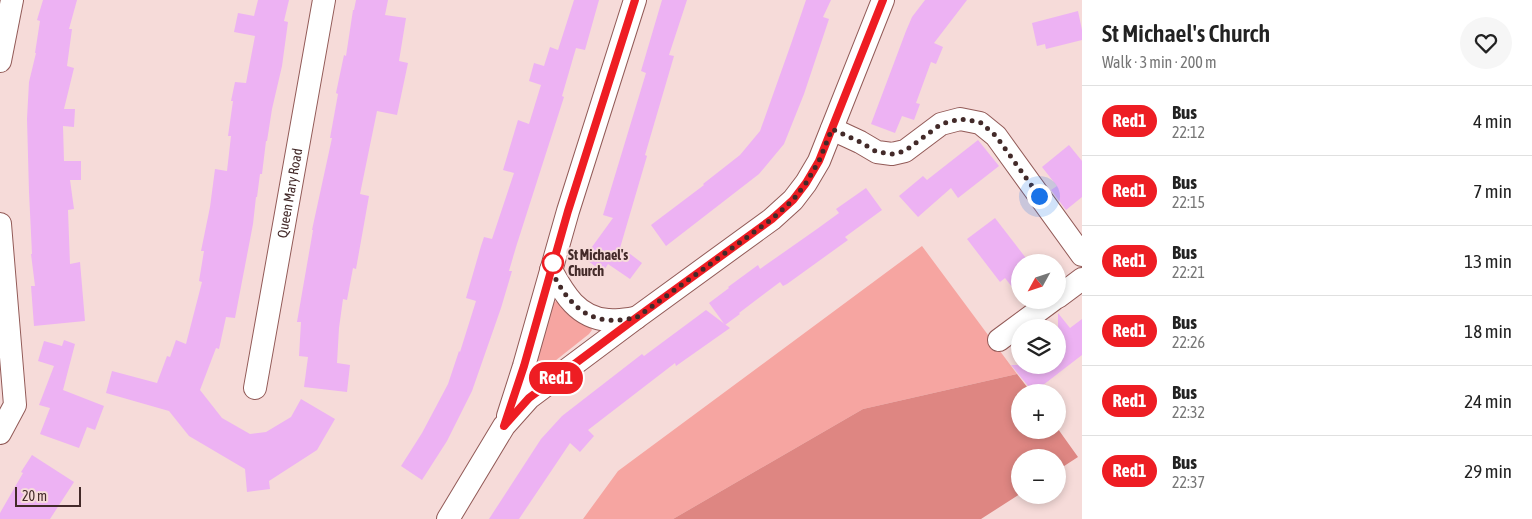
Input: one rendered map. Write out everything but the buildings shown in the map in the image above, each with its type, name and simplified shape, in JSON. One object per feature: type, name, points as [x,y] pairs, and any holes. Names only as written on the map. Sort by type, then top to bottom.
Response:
[{"type":"street","points":[[0,61],[12,0]]},
{"type":"street","name":"Queen Mary Road","points":[[255,388],[324,0]]},
{"type":"street","points":[[504,426],[524,366],[568,211],[635,0]]},
{"type":"street","points":[[448,519],[504,426],[529,398],[772,219],[793,200],[819,161],[883,0]]},
{"type":"street","points":[[832,129],[877,152],[892,154],[905,151],[941,124],[960,119],[980,122],[996,136],[1082,255]]},
{"type":"street","points":[[0,224],[15,404],[0,433]]},
{"type":"street","points":[[551,270],[563,293],[575,306],[589,316],[608,320],[636,318]]},
{"type":"street","points":[[1066,291],[1082,279]]},
{"type":"street","points":[[999,340],[1041,309]]},
{"type":"shaded area","points":[[922,246],[1011,366],[1011,374],[1017,374],[863,409],[673,519],[583,519],[618,471]]},
{"type":"shaded area","points":[[557,301],[590,326],[592,330],[536,376],[532,374],[553,302]]},
{"type":"shaded area","points":[[1017,374],[1025,384],[1011,384],[1011,439],[1065,439],[1078,457],[1066,465],[1066,449],[1011,449],[1011,500],[981,519],[673,519],[863,409]]},
{"type":"bus line","name":"Red1","points":[[635,0],[568,211],[524,366],[504,426],[529,398],[772,219],[793,200],[819,161],[883,0]]},
{"type":"place","name":"St Michael's Church","points":[[553,263]]},
{"type":"route","points":[[553,263],[551,270],[563,293],[575,306],[589,316],[608,320],[636,318],[772,219],[793,200],[819,161],[832,129],[877,152],[892,154],[905,151],[941,124],[960,119],[980,122],[996,136],[1039,196]]}]
